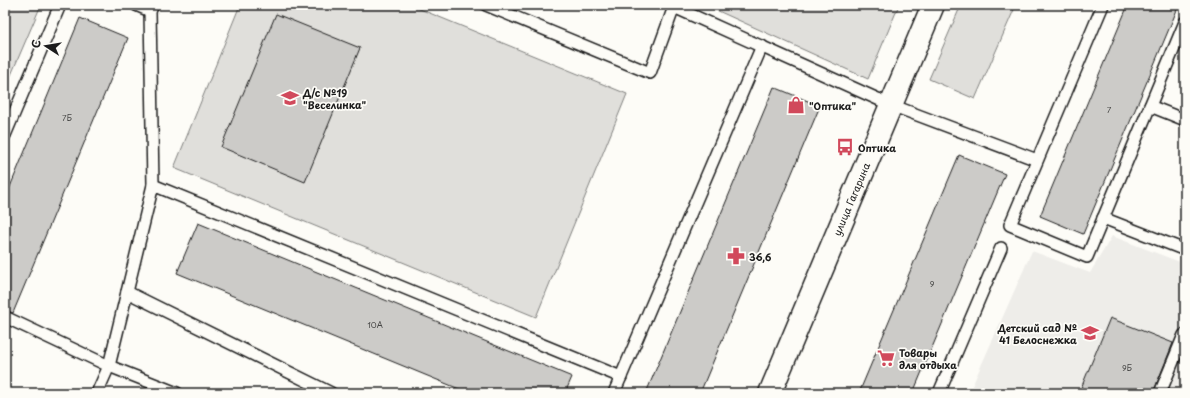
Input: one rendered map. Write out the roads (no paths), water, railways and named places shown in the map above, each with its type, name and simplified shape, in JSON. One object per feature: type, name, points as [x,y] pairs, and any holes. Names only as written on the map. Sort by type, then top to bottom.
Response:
[{"type":"street","name":"улица Гагарина","points":[[770,393],[933,5]]},
{"type":"lane","points":[[5,135],[60,5]]},
{"type":"lane","points":[[97,393],[109,366],[153,185],[152,8],[136,5]]},
{"type":"lane","points":[[486,5],[650,73],[674,6],[891,105],[1038,160]]},
{"type":"lane","points":[[1103,5],[1010,225],[1087,257],[1185,22]]},
{"type":"lane","points":[[614,393],[762,46]]},
{"type":"lane","points":[[1150,106],[1185,120]]},
{"type":"lane","points":[[153,185],[621,377]]},
{"type":"lane","points":[[1104,218],[1185,250]]},
{"type":"lane","points":[[939,393],[1001,248]]},
{"type":"lane","points":[[127,292],[331,393]]},
{"type":"lane","points":[[5,317],[109,366],[177,393]]},
{"type":"lane","points":[[1160,393],[1184,335]]},
{"type":"place","name":"Д/с №19 \"Веселинка\"","points":[[290,98]]},
{"type":"place","name":"\"Оптика\"","points":[[796,105]]},
{"type":"place","name":"Оптика","points":[[845,147]]},
{"type":"place","name":"36,6","points":[[736,256]]},
{"type":"place","name":"Детский сад № 41 Белоснежка","points":[[1090,333]]},
{"type":"place","name":"Товары для отдыха","points":[[886,358]]}]
